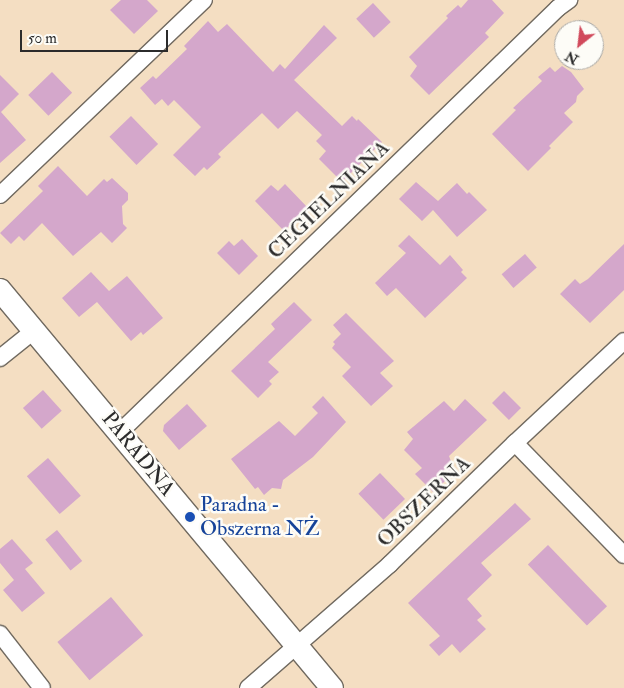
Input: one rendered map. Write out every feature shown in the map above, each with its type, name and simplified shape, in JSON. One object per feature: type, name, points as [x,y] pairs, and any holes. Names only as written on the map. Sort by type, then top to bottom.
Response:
[{"type":"street","points":[[0,195],[204,0]]},
{"type":"street","name":"CEGIELNIANA","points":[[120,432],[569,0]]},
{"type":"street","name":"PARADNA","points":[[0,290],[332,688]]},
{"type":"street","points":[[0,358],[35,330]]},
{"type":"street","name":"OBSZERNA","points":[[248,688],[390,564],[514,443],[624,341]]},
{"type":"street","points":[[514,443],[624,555]]},
{"type":"street","points":[[0,634],[42,688]]},
{"type":"building","points":[[121,0],[147,0],[158,11],[134,34],[110,10]]},
{"type":"building","points":[[468,0],[492,0],[504,13],[485,33],[489,37],[429,95],[410,76],[417,66],[409,57],[448,18],[446,16],[458,5],[461,8]]},
{"type":"building","points":[[373,3],[391,22],[374,38],[356,19]]},
{"type":"building","points":[[208,21],[218,32],[227,24],[273,72],[280,64],[285,69],[324,25],[337,38],[294,80],[342,126],[352,116],[357,121],[358,119],[382,142],[342,182],[319,159],[326,151],[316,141],[322,135],[297,111],[278,129],[262,113],[218,154],[221,157],[207,170],[204,167],[195,176],[173,155],[201,127],[174,100],[168,106],[162,99],[155,105],[140,88],[153,76],[156,79],[187,49],[184,46]]},
{"type":"building","points":[[550,67],[555,72],[557,70],[568,70],[584,89],[577,96],[576,102],[564,113],[573,122],[528,171],[492,134],[516,110],[513,108],[542,81],[538,77]]},
{"type":"building","points":[[52,72],[72,93],[48,116],[28,95]]},
{"type":"building","points":[[0,75],[19,94],[1,112],[26,140],[0,163]]},
{"type":"building","points":[[131,116],[158,144],[137,165],[109,137]]},
{"type":"building","points":[[58,166],[87,196],[104,179],[107,182],[112,178],[128,193],[128,200],[122,206],[123,224],[127,228],[112,243],[101,232],[73,256],[42,223],[24,241],[19,236],[11,244],[0,233],[43,191],[38,186]]},
{"type":"building","points":[[416,182],[438,201],[457,183],[487,210],[457,237],[433,210],[422,221],[399,199]]},
{"type":"building","points":[[285,184],[308,208],[284,231],[255,201],[271,185],[278,191]]},
{"type":"building","points":[[409,235],[440,265],[450,255],[463,270],[461,272],[467,278],[425,318],[396,288],[387,296],[375,283],[406,253],[398,246]]},
{"type":"building","points":[[242,239],[258,256],[239,275],[217,253],[229,241],[234,246]]},
{"type":"building","points":[[624,244],[624,290],[590,323],[560,294],[575,279],[580,284],[588,279]]},
{"type":"building","points":[[525,254],[537,268],[513,288],[502,274]]},
{"type":"building","points":[[91,272],[109,291],[127,276],[163,318],[143,335],[141,332],[131,341],[97,302],[79,317],[62,298]]},
{"type":"building","points":[[294,302],[312,320],[268,362],[279,372],[269,381],[272,384],[258,398],[231,371],[275,329],[271,324]]},
{"type":"building","points":[[346,313],[394,361],[380,373],[393,386],[371,406],[342,376],[351,367],[332,348],[335,344],[333,342],[341,334],[333,325]]},
{"type":"building","points":[[43,390],[62,411],[42,429],[23,408]]},
{"type":"building","points":[[504,391],[521,408],[509,420],[492,403]]},
{"type":"building","points":[[323,396],[346,422],[313,457],[283,480],[281,489],[272,488],[264,495],[258,487],[255,489],[231,459],[279,421],[295,436],[318,413],[312,407]]},
{"type":"building","points":[[465,399],[487,420],[449,456],[455,472],[433,492],[415,474],[422,468],[404,450],[413,439],[407,432],[444,401],[454,411]]},
{"type":"building","points":[[187,404],[207,426],[179,450],[163,431],[164,425]]},
{"type":"building","points":[[48,458],[81,496],[60,514],[27,476]]},
{"type":"building","points":[[380,473],[405,499],[383,520],[358,494]]},
{"type":"building","points":[[515,503],[531,519],[481,563],[492,575],[467,599],[482,616],[477,620],[486,629],[460,653],[452,644],[439,656],[429,645],[440,636],[408,603]]},
{"type":"building","points":[[57,530],[82,561],[71,571],[45,539]]},
{"type":"building","points":[[12,539],[33,563],[25,569],[45,593],[22,612],[3,590],[14,580],[0,563],[0,549]]},
{"type":"building","points":[[548,545],[607,606],[587,626],[528,564]]},
{"type":"building","points":[[111,597],[143,635],[90,680],[57,642]]},
{"type":"place","name":"Paradna - Obszerna NŻ","points":[[190,517]]}]
